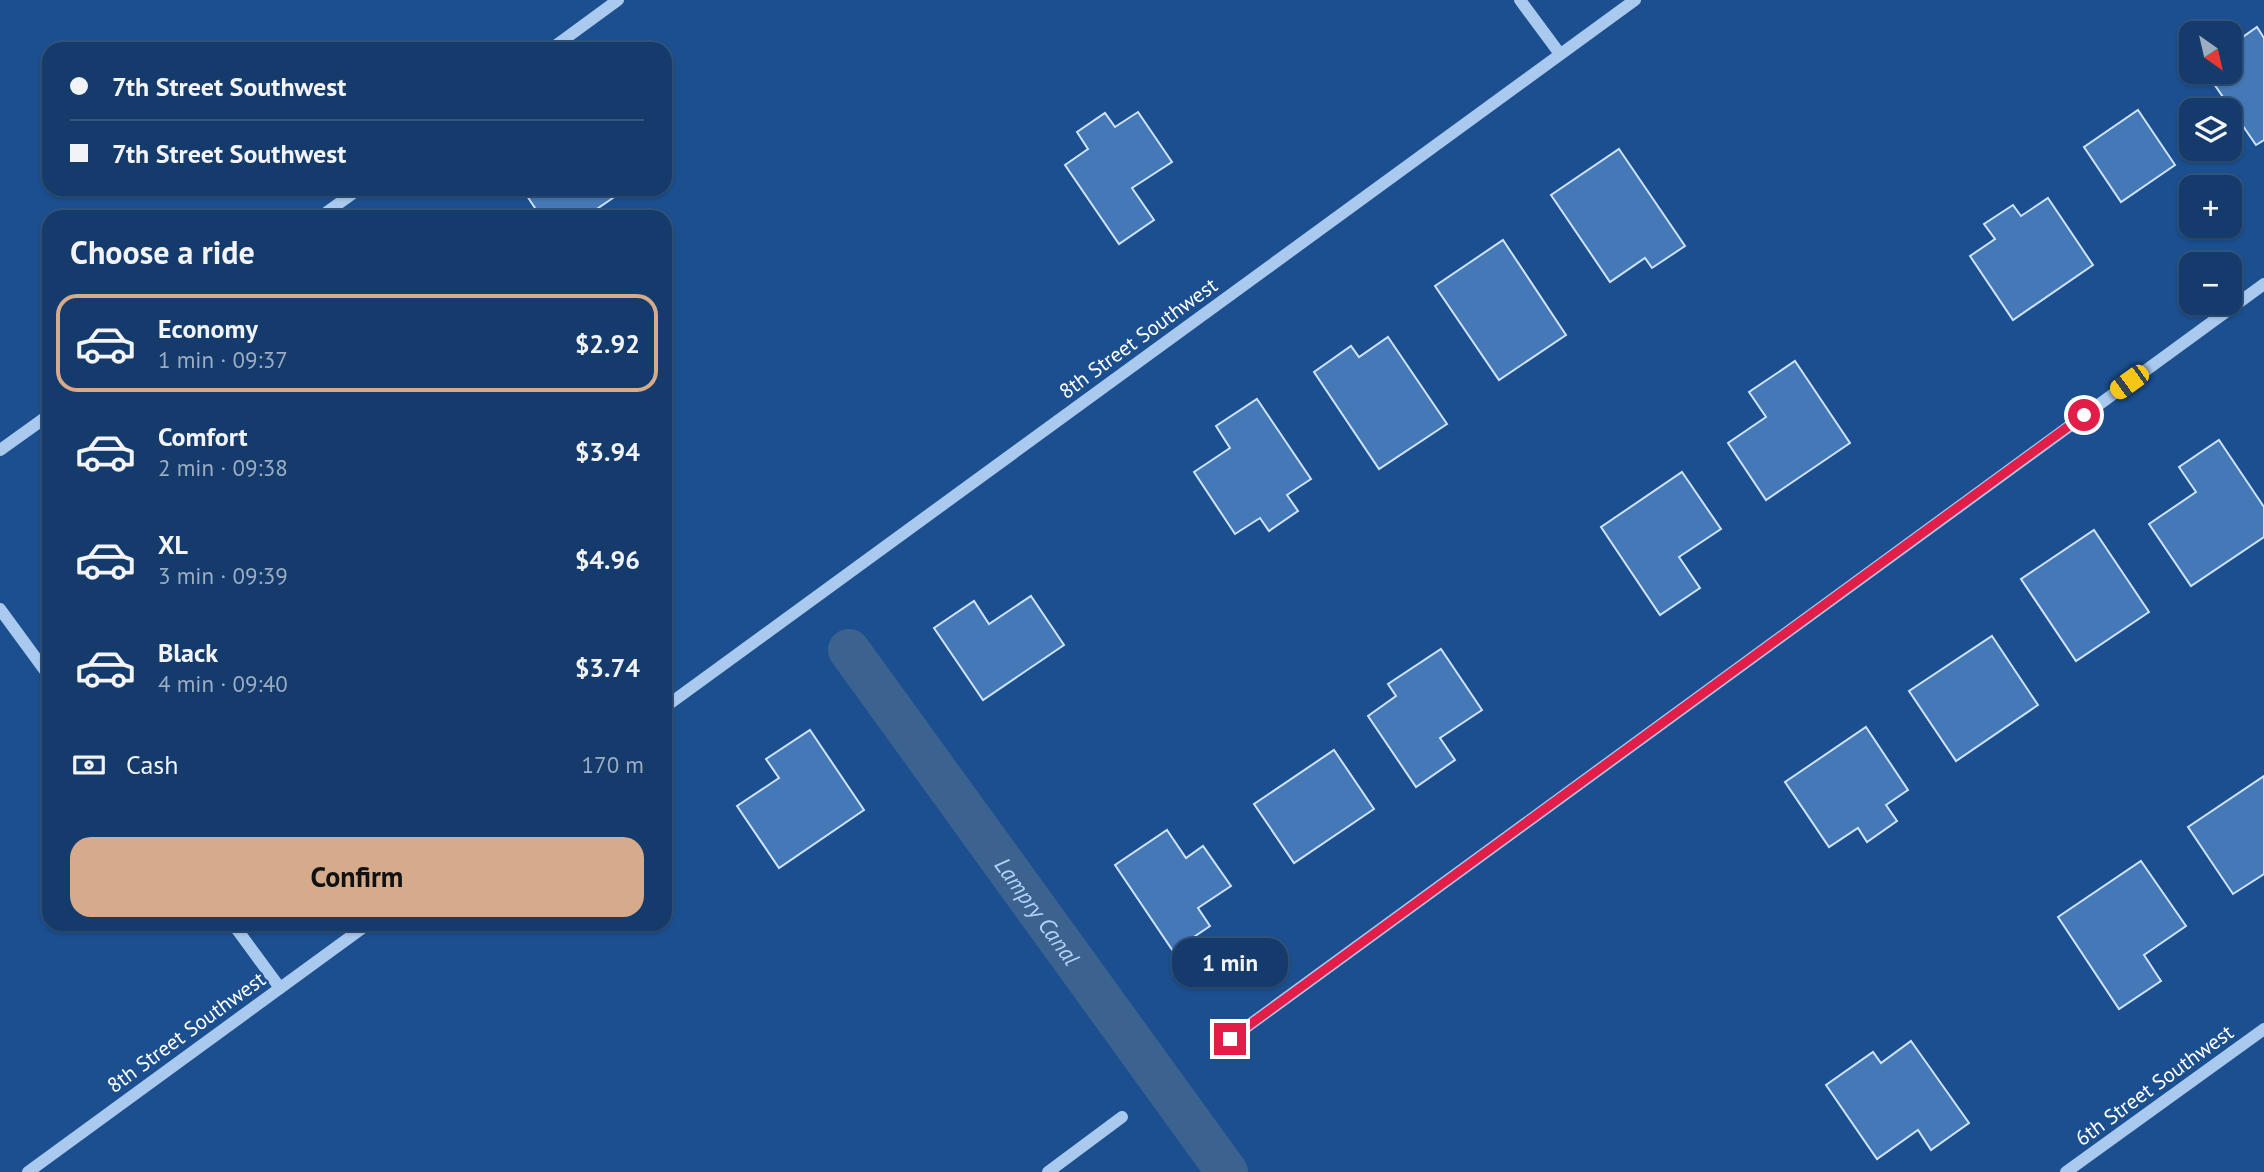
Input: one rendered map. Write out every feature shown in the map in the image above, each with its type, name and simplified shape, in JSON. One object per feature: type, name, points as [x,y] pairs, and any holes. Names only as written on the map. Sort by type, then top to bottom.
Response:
[{"type":"street","points":[[561,42],[618,0]]},
{"type":"street","points":[[1520,0],[1560,54]]},
{"type":"street","name":"8th Street Southwest","points":[[672,702],[1635,0]]},
{"type":"street","points":[[330,210],[349,196]]},
{"type":"street","points":[[1230,1039],[2264,284]]},
{"type":"street","points":[[0,450],[42,420]]},
{"type":"street","points":[[0,609],[42,666]]},
{"type":"street","points":[[238,931],[281,988]]},
{"type":"street","name":"8th Street Southwest","points":[[28,1172],[358,931]]},
{"type":"street","name":"6th Street Southwest","points":[[2066,1172],[2264,1029]]},
{"type":"street","points":[[1048,1172],[1122,1117]]},
{"type":"building","points":[[2257,27],[2264,38],[2264,140],[2256,145],[2242,125],[2242,98],[2224,98],[2214,84],[2242,84],[2242,38]]},
{"type":"building","points":[[2138,110],[2175,165],[2121,202],[2084,147]]},
{"type":"building","points":[[1138,112],[1172,162],[1132,188],[1154,220],[1119,244],[1065,165],[1088,149],[1077,132],[1105,113],[1115,127]]},
{"type":"building","points":[[1619,149],[1685,246],[1652,268],[1645,258],[1610,282],[1551,195]]},
{"type":"building","points":[[527,196],[616,196],[595,210],[536,210]]},
{"type":"building","points":[[2048,198],[2093,265],[2013,320],[1970,256],[1995,239],[1984,224],[2013,205],[2021,216]]},
{"type":"building","points":[[1503,240],[1566,335],[1499,380],[1435,286]]},
{"type":"building","points":[[1388,337],[1447,424],[1379,469],[1314,372],[1351,346],[1359,357]]},
{"type":"building","points":[[1795,361],[1850,443],[1766,500],[1728,443],[1766,417],[1749,392]]},
{"type":"building","points":[[1257,399],[1311,479],[1287,495],[1298,511],[1269,531],[1260,518],[1235,534],[1194,472],[1230,448],[1216,426]]},
{"type":"building","points":[[2219,440],[2264,507],[2264,537],[2191,586],[2149,524],[2196,492],[2179,467]]},
{"type":"building","points":[[1682,472],[1721,529],[1679,557],[1700,588],[1660,615],[1601,527]]},
{"type":"building","points":[[2094,530],[2149,612],[2076,661],[2021,579]]},
{"type":"building","points":[[1031,596],[1064,645],[983,700],[934,628],[974,601],[989,624]]},
{"type":"building","points":[[1992,636],[2038,705],[1956,761],[1909,691]]},
{"type":"building","points":[[1441,649],[1482,710],[1440,738],[1455,760],[1416,787],[1368,716],[1396,696],[1388,684]]},
{"type":"building","points":[[1866,727],[1908,790],[1886,805],[1897,821],[1867,842],[1858,828],[1829,847],[1785,782]]},
{"type":"building","points":[[810,730],[864,810],[779,868],[737,806],[779,778],[766,759]]},
{"type":"building","points":[[1334,750],[1374,809],[1294,863],[1254,804]]},
{"type":"building","points":[[2264,776],[2264,874],[2233,894],[2188,827]]},
{"type":"building","points":[[1167,830],[1186,858],[1203,846],[1231,886],[1198,908],[1210,926],[1173,951],[1115,865]]},
{"type":"building","points":[[2141,861],[2186,926],[2144,955],[2161,981],[2119,1009],[2058,917]]},
{"type":"building","points":[[1911,1041],[1969,1123],[1931,1150],[1918,1130],[1877,1159],[1826,1085],[1873,1052],[1881,1063]]},
{"type":"waterway","name":"Lampry Canal","points":[[849,650],[1227,1172]]},
{"type":"route","points":[[1230,1039],[2084,415]]}]
